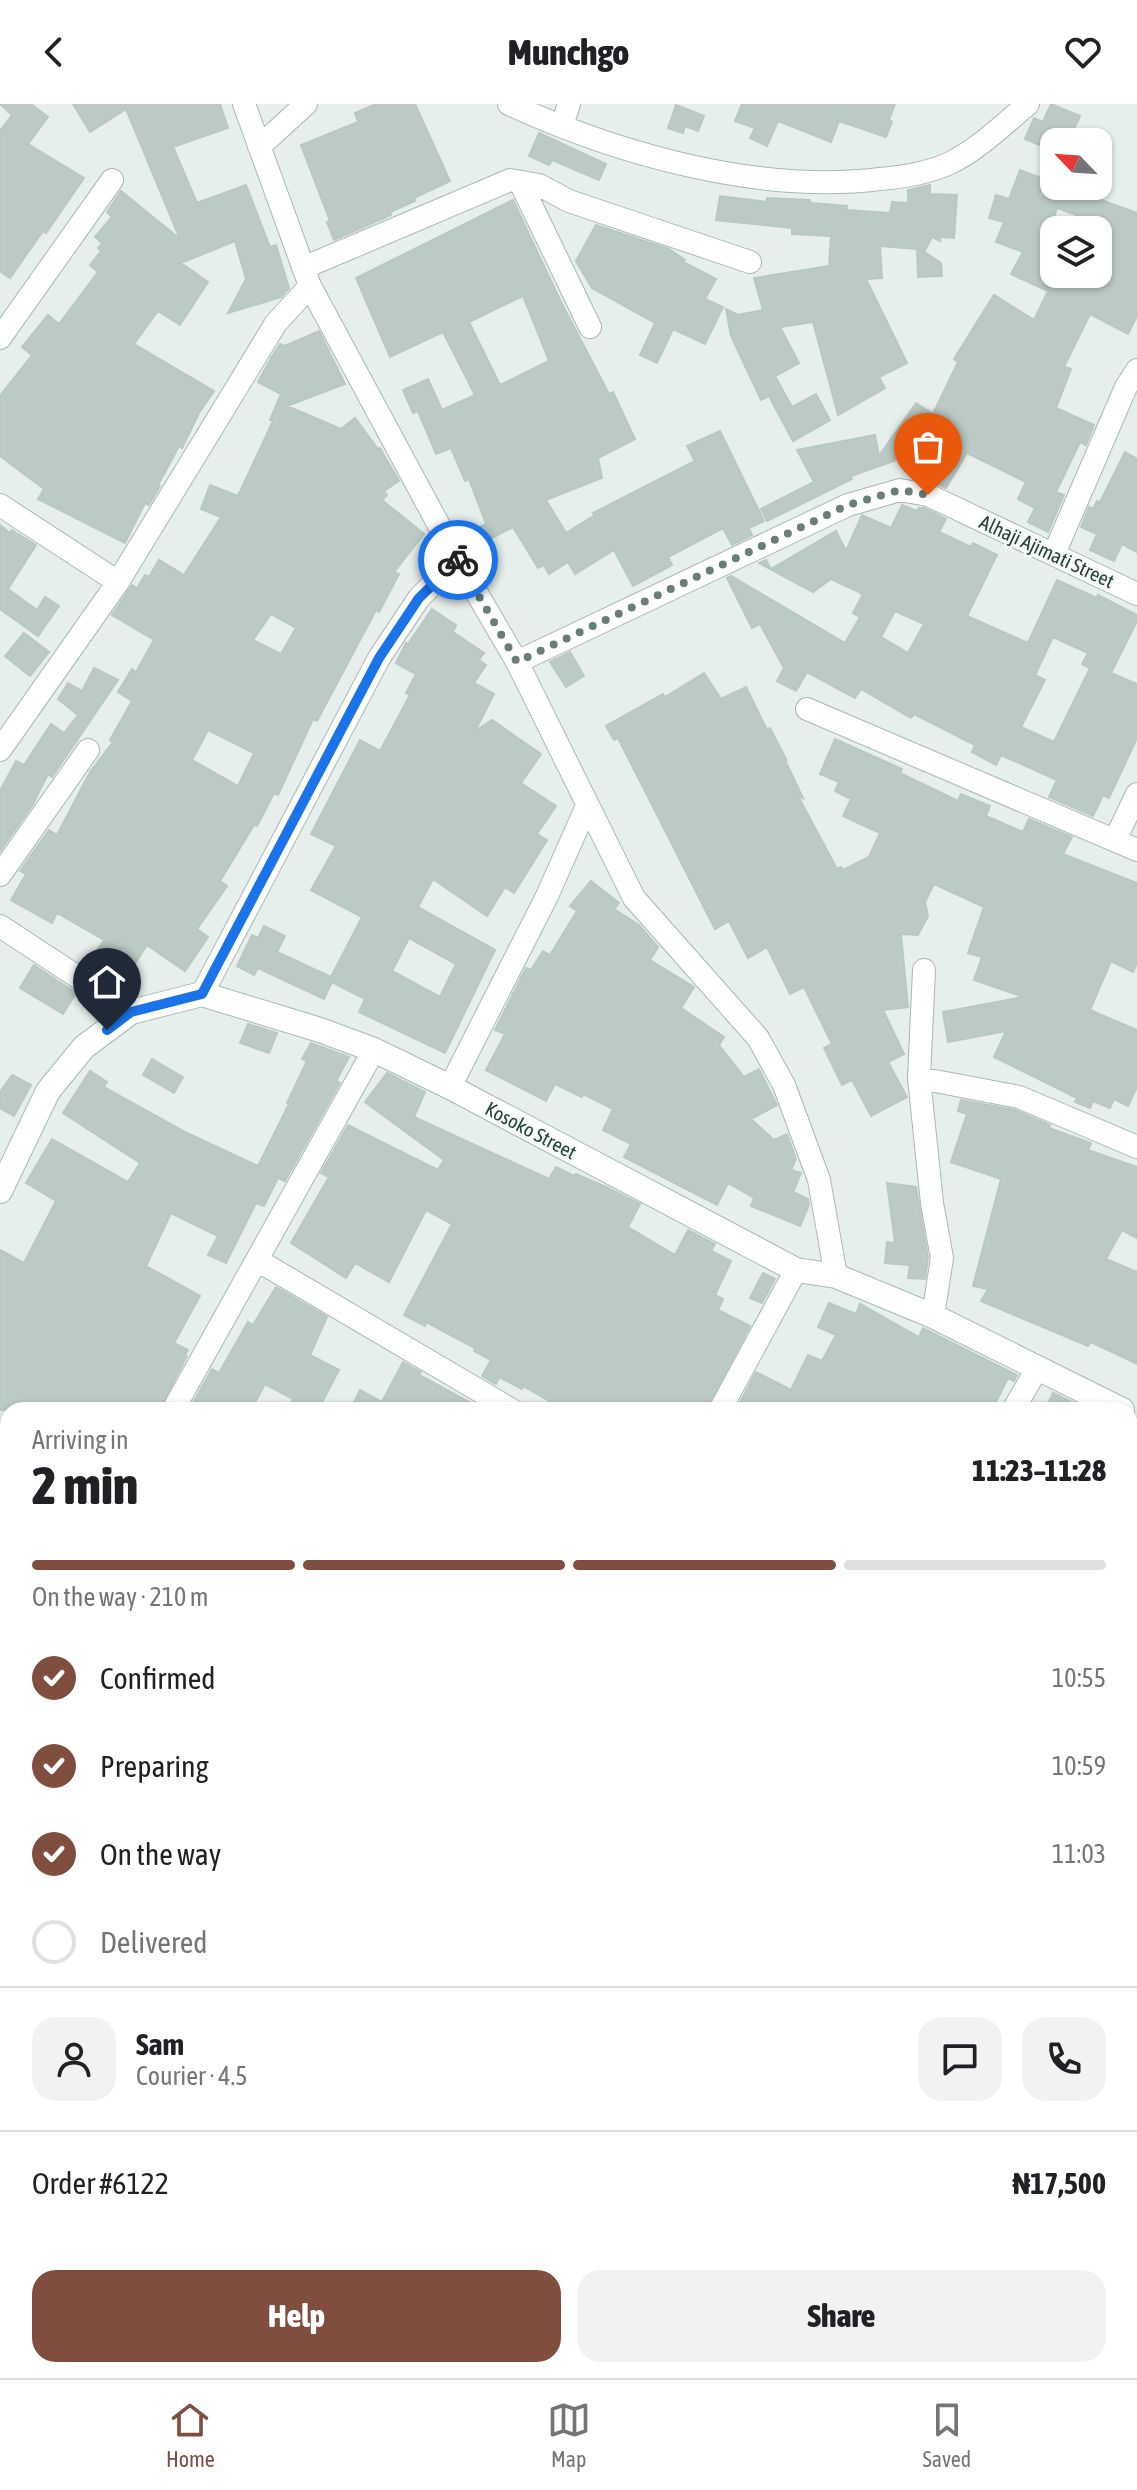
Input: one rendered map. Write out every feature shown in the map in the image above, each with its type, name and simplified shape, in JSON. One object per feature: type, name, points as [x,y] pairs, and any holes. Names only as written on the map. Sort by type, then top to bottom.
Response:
[{"type":"street","points":[[244,104],[306,277],[457,559],[517,662],[634,898],[758,1038],[784,1085],[819,1180],[836,1276]]},
{"type":"street","points":[[259,147],[306,104]]},
{"type":"street","points":[[509,104],[562,126],[658,157],[759,180],[854,183],[906,176],[950,163],[987,139],[1028,104]]},
{"type":"street","points":[[562,126],[569,104]]},
{"type":"street","points":[[0,338],[112,180]]},
{"type":"street","points":[[0,750],[118,582],[306,277],[510,180],[539,185],[569,201],[750,262]]},
{"type":"street","points":[[520,182],[590,327]]},
{"type":"street","points":[[1054,554],[1126,387],[1137,370]]},
{"type":"street","name":"Alhaji Ajimati Street","points":[[517,662],[848,505],[900,490],[928,495],[1137,594]]},
{"type":"street","points":[[0,505],[118,582]]},
{"type":"street","points":[[0,1191],[48,1091],[84,1047],[131,1012],[202,994],[379,658],[419,598],[457,559]]},
{"type":"street","points":[[807,709],[1137,850]]},
{"type":"street","points":[[0,875],[88,750]]},
{"type":"street","points":[[1115,840],[1137,794]]},
{"type":"street","points":[[450,1087],[547,896],[587,806]]},
{"type":"street","points":[[0,926],[131,1012]]},
{"type":"street","points":[[924,970],[919,1078],[932,1203],[942,1258],[933,1316]]},
{"type":"street","name":"Kosoko Street","points":[[202,994],[374,1050],[796,1270],[836,1276],[933,1316],[1105,1402]]},
{"type":"street","points":[[177,1402],[374,1050]]},
{"type":"street","points":[[919,1078],[1019,1097],[1137,1147]]},
{"type":"street","points":[[257,1260],[498,1402]]},
{"type":"street","points":[[724,1402],[796,1270]]},
{"type":"street","points":[[1018,1402],[1037,1369]]},
{"type":"building","points":[[0,104],[31,104],[48,117],[28,144],[84,178],[10,278],[0,271],[0,131],[12,115]]},
{"type":"building","points":[[73,104],[220,104],[228,128],[173,147],[197,203],[246,185],[270,247],[276,245],[289,288],[281,297],[228,313],[246,279],[235,241],[181,263],[208,282],[180,325],[158,311],[134,344],[214,391],[182,448],[179,446],[149,505],[145,503],[125,543],[38,499],[44,489],[0,456],[0,396],[32,355],[22,347],[48,315],[59,324],[98,272],[90,265],[101,251],[98,248],[102,243],[95,237],[112,217],[107,212],[121,191],[180,239],[126,109],[90,132]]},
{"type":"building","points":[[376,104],[415,104],[450,181],[414,198],[415,201],[390,212],[391,215],[334,240],[327,222],[330,221],[301,145],[358,122],[355,113]]},
{"type":"building","points":[[742,104],[895,104],[886,137],[839,121],[831,142],[778,121],[767,146],[750,138],[755,128],[735,121]]},
{"type":"building","points":[[1051,104],[1080,116],[1074,128],[1040,128],[1040,145],[1025,139],[1034,118],[1043,122]]},
{"type":"building","points":[[676,105],[704,116],[698,131],[685,126],[683,133],[668,128]]},
{"type":"building","points":[[539,133],[606,164],[599,180],[552,160],[549,165],[529,156]]},
{"type":"building","points":[[1020,170],[1040,178],[1040,200],[1101,200],[1137,213],[1137,316],[1128,334],[1090,314],[1064,367],[1071,369],[1056,408],[1094,425],[1086,445],[1080,442],[1056,492],[1064,495],[1048,532],[1028,522],[1035,508],[1018,499],[1026,482],[967,453],[946,488],[931,481],[933,477],[925,473],[932,457],[905,444],[894,461],[851,476],[852,479],[767,521],[761,509],[814,482],[797,450],[875,435],[879,456],[916,403],[933,414],[958,362],[954,359],[994,295],[1034,320],[1048,291],[1041,288],[1112,288],[1112,216],[1079,216],[1057,208],[1054,216],[1040,216],[1040,287],[1011,274],[1023,252],[996,242],[1004,222],[989,218],[996,195],[1009,199]]},
{"type":"building","points":[[930,185],[930,194],[957,195],[954,238],[940,237],[940,241],[932,237],[925,250],[920,249],[941,263],[942,276],[918,277],[917,249],[880,246],[882,278],[866,279],[907,363],[879,377],[885,388],[838,415],[813,322],[780,327],[799,363],[775,376],[792,407],[816,394],[830,420],[793,441],[769,396],[761,400],[731,336],[726,309],[738,315],[763,310],[754,278],[829,266],[831,236],[792,234],[792,228],[716,220],[720,196],[767,202],[767,198],[810,200],[810,203],[847,206],[846,210],[890,213],[892,202],[908,203],[908,190]]},
{"type":"building","points":[[513,200],[560,300],[609,394],[613,392],[635,439],[598,458],[602,478],[546,500],[566,533],[595,515],[593,513],[695,461],[687,446],[720,431],[764,521],[749,528],[752,535],[732,545],[723,528],[668,557],[672,565],[633,586],[614,550],[575,574],[568,562],[549,574],[544,565],[538,568],[513,527],[482,543],[476,529],[486,524],[469,479],[465,481],[451,448],[436,454],[418,411],[413,413],[403,390],[428,379],[442,410],[475,395],[443,332],[390,357],[356,278]],"holes":[[[523,296],[549,361],[500,385],[469,322]]]},
{"type":"building","points":[[596,225],[669,249],[685,260],[683,262],[716,279],[705,299],[723,307],[705,344],[673,329],[657,363],[640,355],[655,323],[592,288],[576,261]]},
{"type":"building","points":[[319,331],[345,384],[287,406],[341,429],[355,418],[380,448],[399,481],[384,491],[387,495],[382,500],[424,534],[394,572],[399,574],[379,612],[376,610],[317,721],[313,719],[278,795],[274,793],[257,826],[254,825],[220,881],[227,886],[197,929],[208,937],[185,971],[147,945],[128,974],[138,981],[129,994],[86,966],[104,940],[57,913],[52,923],[11,900],[26,874],[20,871],[49,830],[57,835],[90,772],[113,742],[110,740],[132,701],[118,692],[132,669],[136,672],[154,640],[112,615],[132,585],[137,588],[145,575],[149,577],[159,560],[184,575],[221,517],[201,509],[210,485],[238,496],[273,421],[270,420],[281,394],[258,382],[280,344],[285,346]],"holes":[[[271,614],[296,628],[281,654],[253,640]],[[208,730],[254,753],[238,786],[192,760]]]},
{"type":"building","points":[[1125,452],[1137,459],[1137,552],[1122,544],[1114,561],[1090,550],[1097,534],[1081,527],[1089,507],[1093,509],[1097,501],[1100,502]]},
{"type":"building","points":[[902,505],[917,511],[924,508],[946,519],[939,532],[997,555],[967,616],[1028,643],[1057,580],[1097,598],[1098,595],[1137,615],[1137,621],[1111,673],[1137,684],[1137,738],[1109,798],[1103,795],[1093,816],[1049,797],[1057,780],[1001,755],[996,765],[972,752],[975,745],[914,714],[911,718],[861,689],[855,698],[807,672],[796,691],[777,681],[784,668],[760,624],[752,628],[727,578],[731,576],[845,643],[860,617],[853,613],[861,593],[831,579],[813,592],[759,563],[766,560],[771,569],[836,531],[846,551],[862,515],[891,528]],"holes":[[[895,611],[924,624],[908,653],[881,637]],[[1053,637],[1088,653],[1082,664],[1090,668],[1054,742],[1021,727],[1045,680],[1035,675]]]},
{"type":"building","points":[[0,525],[36,545],[8,589],[37,610],[45,597],[59,606],[38,636],[0,609]]},
{"type":"building","points":[[432,609],[456,625],[453,632],[484,653],[479,660],[486,665],[474,683],[494,694],[475,731],[492,720],[541,754],[521,783],[556,806],[537,834],[547,840],[514,893],[505,887],[487,916],[433,879],[418,907],[495,950],[445,1053],[359,1012],[365,999],[332,982],[324,999],[258,968],[254,975],[237,966],[252,935],[258,938],[264,926],[285,936],[277,952],[331,977],[362,917],[311,890],[336,846],[311,834],[360,740],[380,751],[410,695],[406,693],[416,674],[396,663]],"holes":[[[409,938],[456,964],[440,997],[392,971]]]},
{"type":"building","points":[[24,633],[49,652],[30,676],[5,656]]},
{"type":"building","points":[[570,652],[584,676],[566,687],[550,662]]},
{"type":"building","points":[[94,668],[118,680],[52,777],[48,774],[32,806],[0,851],[0,791],[16,761],[24,765],[51,724],[64,733],[78,715],[58,699],[68,683],[82,691]]},
{"type":"building","points":[[704,673],[721,699],[746,687],[767,730],[770,728],[786,759],[803,798],[798,796],[837,869],[841,867],[843,870],[869,857],[880,833],[843,816],[851,799],[835,791],[839,782],[820,774],[835,739],[902,769],[900,773],[958,801],[961,794],[990,806],[986,816],[1023,832],[1029,819],[1072,837],[1063,854],[1137,883],[1137,963],[1133,972],[1111,961],[1090,1010],[1137,1030],[1137,1087],[1128,1106],[1114,1099],[1110,1108],[1093,1101],[1090,1108],[1075,1102],[1077,1098],[994,1057],[1006,1031],[948,1042],[943,1012],[1023,997],[974,980],[982,957],[968,953],[984,907],[934,884],[925,902],[928,916],[918,935],[901,934],[908,1007],[883,1010],[904,1054],[888,1062],[907,1097],[871,1116],[852,1080],[842,1085],[824,1048],[832,1044],[804,987],[790,994],[767,947],[748,958],[729,921],[715,929],[618,738],[614,740],[606,726],[663,694],[665,697]]},
{"type":"building","points":[[591,881],[619,903],[614,909],[639,925],[658,947],[650,960],[694,987],[681,1008],[724,1037],[719,1045],[744,1077],[759,1069],[777,1105],[751,1119],[774,1140],[787,1134],[796,1159],[791,1170],[801,1173],[793,1192],[808,1199],[809,1205],[800,1226],[751,1206],[754,1198],[728,1183],[717,1205],[624,1157],[631,1144],[603,1130],[613,1109],[583,1094],[582,1097],[555,1084],[546,1101],[486,1070],[505,1034],[495,1030],[526,968],[531,970],[543,951],[550,955],[577,911],[570,906]]},
{"type":"building","points":[[34,965],[76,993],[63,1014],[20,988]]},
{"type":"building","points":[[248,1024],[277,1033],[269,1053],[240,1043]]},
{"type":"building","points":[[311,1043],[349,1057],[336,1081],[340,1083],[285,1181],[278,1178],[264,1206],[256,1203],[226,1263],[208,1255],[218,1236],[171,1213],[146,1266],[200,1296],[174,1343],[188,1350],[187,1356],[163,1402],[0,1402],[0,1250],[24,1263],[56,1201],[26,1183],[52,1139],[128,1182],[140,1163],[63,1113],[90,1071],[107,1082],[104,1087],[187,1133],[258,1166],[307,1061],[302,1059]]},
{"type":"building","points":[[152,1059],[183,1077],[174,1093],[143,1075]]},
{"type":"building","points":[[387,1073],[425,1092],[414,1117],[549,1179],[556,1167],[640,1204],[628,1227],[675,1255],[688,1230],[715,1244],[711,1251],[731,1261],[715,1295],[723,1299],[718,1310],[750,1326],[710,1402],[551,1402],[523,1386],[522,1389],[499,1377],[496,1384],[482,1376],[491,1360],[426,1322],[425,1326],[404,1315],[452,1224],[426,1210],[389,1282],[355,1263],[346,1278],[291,1243],[329,1177],[321,1173],[348,1125],[438,1170],[444,1160],[365,1102]]},
{"type":"building","points":[[12,1075],[31,1085],[14,1116],[0,1108],[0,1092]]},
{"type":"building","points":[[961,1100],[1015,1110],[1050,1125],[1049,1128],[1091,1143],[1088,1150],[1137,1167],[1137,1238],[1122,1230],[1106,1259],[1137,1272],[1137,1364],[1091,1342],[1088,1346],[981,1301],[988,1289],[973,1286],[1001,1179],[951,1162],[967,1114],[958,1111]]},
{"type":"building","points":[[887,1183],[916,1187],[928,1258],[925,1279],[908,1278],[910,1265],[885,1263],[887,1242],[895,1243]]},
{"type":"building","points":[[763,1273],[775,1279],[762,1303],[750,1298]]},
{"type":"building","points":[[276,1287],[327,1317],[310,1355],[339,1370],[322,1402],[292,1402],[293,1399],[265,1384],[255,1402],[193,1402],[212,1369],[219,1373],[248,1322],[253,1325]]},
{"type":"building","points":[[829,1303],[856,1314],[860,1304],[919,1337],[923,1328],[1017,1375],[1014,1381],[1008,1378],[996,1402],[740,1402],[756,1372],[791,1390],[808,1355],[822,1361],[836,1335],[818,1327]]},
{"type":"building","points":[[403,1362],[421,1372],[419,1375],[469,1402],[382,1402]]},
{"type":"building","points":[[360,1390],[382,1402],[354,1402]]},
{"type":"building","points":[[1053,1393],[1072,1402],[1049,1402]]},
{"type":"way so far","points":[[458,560],[517,662],[848,505],[900,490],[928,495]]},
{"type":"route","points":[[107,1030],[131,1012],[202,994],[379,658],[419,598],[458,560]]}]
